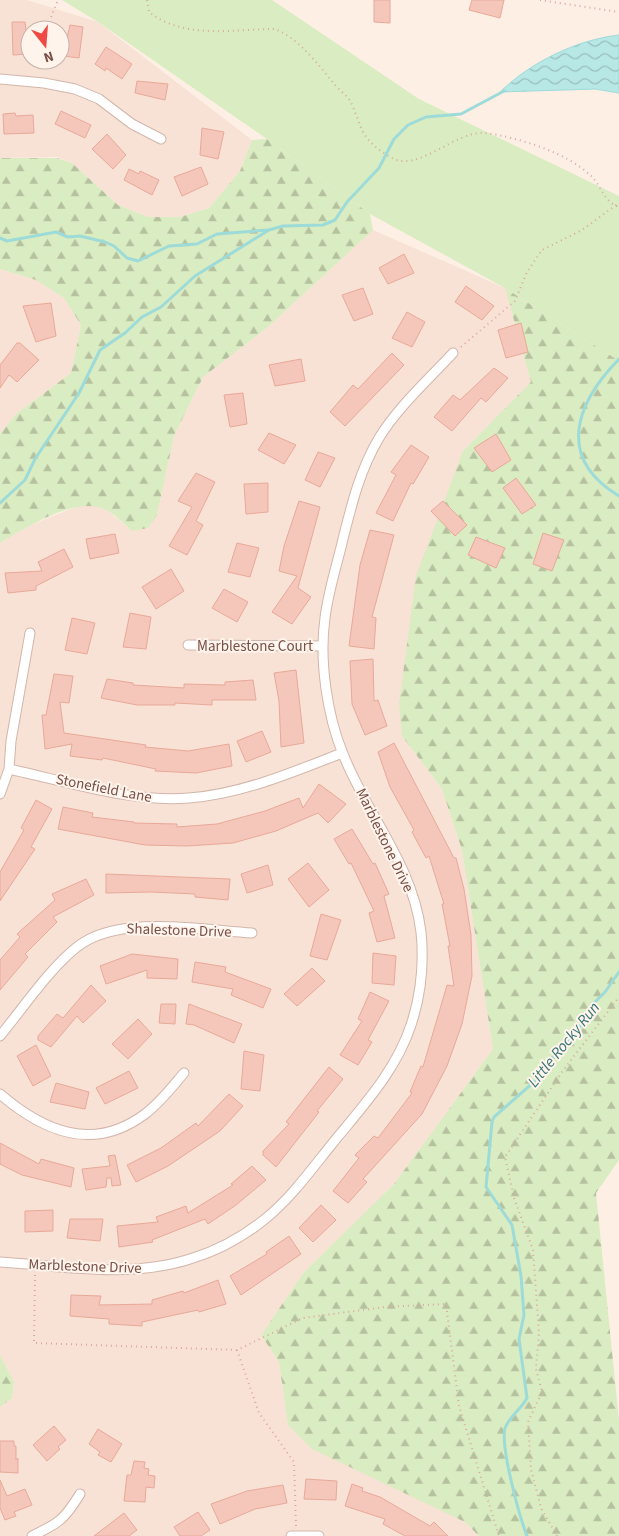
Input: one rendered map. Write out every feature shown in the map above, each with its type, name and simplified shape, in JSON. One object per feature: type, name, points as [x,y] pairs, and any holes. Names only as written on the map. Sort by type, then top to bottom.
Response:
[{"type":"street","points":[[0,79],[52,84],[75,89],[99,100],[132,124],[161,139]]},
{"type":"street","name":"Marblestone Drive","points":[[0,1262],[114,1270],[151,1268],[194,1258],[231,1242],[265,1219],[293,1192],[391,1068],[408,1033],[417,1004],[421,981],[421,933],[417,910],[407,879],[342,753],[327,693],[323,646],[325,617],[362,471],[381,434],[453,353]]},
{"type":"street","points":[[0,794],[9,769],[11,741],[30,633]]},
{"type":"street","name":"Marblestone Court","points":[[188,646],[323,646]]},
{"type":"street","name":"Stonefield Lane","points":[[9,769],[129,795],[188,798],[222,794],[253,786],[342,753]]},
{"type":"street","name":"Shalestone Drive","points":[[0,1036],[64,959],[85,941],[101,933],[131,927],[252,933]]},
{"type":"street","points":[[0,1094],[19,1111],[45,1126],[73,1134],[99,1133],[126,1125],[145,1114],[184,1073]]},
{"type":"street","points":[[32,1536],[57,1524],[67,1516],[80,1494]]},
{"type":"street","points":[[291,1536],[319,1536]]},
{"type":"path","points":[[51,17],[58,0]]},
{"type":"path","points":[[147,0],[149,12],[156,17],[184,28],[225,32],[276,29],[282,32],[300,46],[348,99],[362,132],[368,141],[395,160],[407,161],[428,155],[470,134],[483,133],[513,138],[563,157],[584,170],[598,184],[603,195],[613,205],[619,207]]},
{"type":"path","points":[[540,0],[619,12]]},
{"type":"path","points":[[453,353],[515,301],[527,272],[542,250],[582,230],[613,205],[619,203]]},
{"type":"path","points":[[557,1536],[541,1508],[531,1469],[528,1422],[542,1392],[536,1369],[539,1334],[533,1250],[514,1198],[504,1157],[562,1072],[619,997]]},
{"type":"path","points":[[35,1264],[34,1343],[237,1350],[303,1318],[385,1307],[446,1304],[459,1406],[499,1536]]},
{"type":"path","points":[[237,1350],[259,1413],[294,1462],[296,1535]]},
{"type":"shaded area","points":[[0,0],[27,0],[98,22],[252,140],[240,171],[209,208],[180,217],[148,217],[118,205],[72,163],[57,157],[0,158]]},
{"type":"shaded area","points":[[373,230],[505,288],[531,382],[463,451],[402,736],[442,789],[462,850],[493,1049],[394,1184],[304,1272],[261,1335],[279,1362],[288,1425],[465,1522],[479,1536],[0,1536],[0,1407],[12,1398],[14,1382],[0,1355],[0,543],[26,527],[73,508],[89,504],[106,509],[132,531],[157,515],[174,436],[203,377],[268,327]]},
{"type":"shaded area","points":[[0,269],[36,280],[64,298],[81,325],[71,373],[16,414],[0,434]]},
{"type":"green space","points":[[62,0],[272,0],[419,99],[619,196],[619,361],[505,288],[370,214],[267,139],[98,22]]},
{"type":"green space","points":[[267,139],[370,214],[373,230],[268,327],[203,377],[174,436],[157,515],[148,528],[132,531],[104,509],[93,506],[79,507],[65,510],[37,522],[0,543],[0,434],[16,414],[71,373],[81,325],[64,298],[36,280],[0,269],[0,158],[57,158],[72,163],[118,205],[148,217],[180,217],[209,208],[240,171],[252,140]]},
{"type":"green space","points":[[505,288],[619,361],[619,1160],[596,1193],[619,1421],[619,1536],[479,1536],[465,1522],[312,1449],[288,1425],[279,1362],[261,1335],[304,1272],[394,1184],[493,1049],[462,850],[442,789],[402,736],[399,704],[416,576],[463,451],[531,382]]},
{"type":"green space","points":[[0,1355],[14,1382],[12,1398],[0,1407]]},
{"type":"water","points":[[619,35],[619,93],[595,89],[500,92],[526,71],[555,54],[587,42]]},
{"type":"building","points":[[374,0],[390,0],[390,23],[374,22]]},
{"type":"building","points":[[472,0],[504,0],[500,18],[469,10]]},
{"type":"building","points":[[12,22],[20,22],[20,55],[13,55]]},
{"type":"building","points":[[70,25],[83,27],[79,58],[70,57]]},
{"type":"building","points":[[106,47],[132,64],[122,79],[106,68],[105,71],[95,64]]},
{"type":"building","points":[[137,81],[168,84],[165,100],[135,93]]},
{"type":"building","points":[[61,111],[91,125],[85,138],[55,124]]},
{"type":"building","points":[[15,113],[16,116],[33,115],[34,133],[4,134],[3,114]]},
{"type":"building","points":[[202,128],[224,132],[218,159],[200,155]]},
{"type":"building","points":[[107,134],[126,155],[113,169],[92,149]]},
{"type":"building","points":[[201,167],[208,184],[182,196],[174,177]]},
{"type":"building","points":[[129,169],[139,174],[140,171],[159,180],[152,195],[124,180]]},
{"type":"building","points":[[404,254],[414,273],[388,284],[379,268]]},
{"type":"building","points":[[466,286],[494,306],[482,320],[455,302]]},
{"type":"building","points":[[363,288],[373,314],[354,321],[342,295]]},
{"type":"building","points":[[51,303],[56,336],[36,342],[23,306]]},
{"type":"building","points":[[407,312],[425,322],[412,347],[392,338]]},
{"type":"building","points":[[521,323],[528,352],[506,358],[498,330]]},
{"type":"building","points":[[17,343],[20,343],[39,360],[17,382],[9,375],[0,388],[0,365]]},
{"type":"building","points":[[392,353],[404,365],[345,426],[330,412],[353,385],[358,389]]},
{"type":"building","points":[[301,359],[305,381],[275,386],[269,365]]},
{"type":"building","points":[[494,368],[508,378],[486,402],[481,398],[452,431],[434,417],[453,395],[460,400]]},
{"type":"building","points":[[243,393],[247,424],[230,427],[224,395]]},
{"type":"building","points":[[269,433],[296,445],[284,464],[258,450]]},
{"type":"building","points":[[496,434],[511,460],[492,472],[474,448]]},
{"type":"building","points":[[411,445],[429,457],[413,484],[411,483],[393,521],[376,513],[396,475],[391,472]]},
{"type":"building","points":[[318,452],[335,458],[320,487],[305,480]]},
{"type":"building","points":[[196,473],[215,482],[196,521],[203,525],[187,555],[169,546],[192,507],[178,501]]},
{"type":"building","points":[[516,478],[536,505],[522,514],[503,488]]},
{"type":"building","points":[[268,483],[268,512],[246,514],[244,484]]},
{"type":"building","points":[[299,501],[320,507],[298,588],[311,597],[292,624],[272,612],[297,576],[279,571],[284,546]]},
{"type":"building","points":[[443,501],[467,525],[455,536],[431,511]]},
{"type":"building","points":[[370,530],[394,535],[372,617],[376,618],[374,649],[349,646],[360,565]]},
{"type":"building","points":[[543,533],[564,540],[552,571],[533,564]]},
{"type":"building","points":[[115,534],[119,553],[90,559],[86,539]]},
{"type":"building","points":[[476,537],[505,548],[496,568],[468,555]]},
{"type":"building","points":[[237,543],[259,548],[250,577],[228,572]]},
{"type":"building","points":[[64,549],[73,567],[36,586],[36,590],[8,593],[5,573],[42,571],[38,562]]},
{"type":"building","points":[[171,569],[184,591],[156,609],[142,587]]},
{"type":"building","points":[[224,589],[248,602],[237,622],[212,608]]},
{"type":"building","points":[[130,613],[151,617],[146,649],[123,647]]},
{"type":"building","points":[[72,618],[95,623],[87,654],[65,650]]},
{"type":"building","points":[[373,659],[374,701],[378,700],[387,726],[365,735],[352,704],[350,661]]},
{"type":"building","points":[[296,670],[304,743],[281,747],[279,701],[274,673]]},
{"type":"building","points":[[54,674],[73,676],[69,703],[60,702],[64,733],[146,745],[145,747],[188,751],[229,744],[232,766],[196,773],[155,771],[156,769],[103,758],[102,760],[70,756],[72,744],[45,749],[42,715],[46,715]]},
{"type":"building","points":[[107,679],[133,683],[133,685],[184,688],[184,684],[225,685],[225,682],[253,680],[256,700],[212,700],[212,705],[175,703],[175,705],[137,705],[101,698]]},
{"type":"building","points":[[262,731],[271,752],[246,762],[237,741]]},
{"type":"building","points":[[394,743],[454,858],[456,858],[464,889],[471,935],[472,976],[462,1024],[447,1066],[422,1114],[363,1179],[367,1182],[348,1203],[333,1191],[359,1158],[355,1155],[374,1136],[378,1138],[412,1093],[410,1092],[421,1066],[423,1067],[447,985],[454,986],[448,946],[450,946],[442,904],[444,904],[429,856],[426,858],[412,832],[414,830],[390,787],[378,752]]},
{"type":"building","points":[[319,784],[346,804],[328,823],[318,813],[276,831],[233,843],[187,846],[145,845],[58,829],[63,807],[93,813],[92,817],[134,823],[177,824],[177,827],[217,824],[265,811],[299,798],[303,808]]},
{"type":"building","points":[[36,800],[52,809],[31,847],[35,849],[0,901],[0,872],[24,830],[21,828]]},
{"type":"building","points":[[352,829],[373,864],[375,863],[389,894],[384,896],[395,938],[377,942],[369,913],[374,911],[351,863],[349,864],[334,839]]},
{"type":"building","points":[[308,863],[329,890],[309,907],[288,879]]},
{"type":"building","points":[[268,865],[273,885],[247,893],[241,874]]},
{"type":"building","points":[[106,874],[230,879],[228,900],[195,897],[195,894],[151,892],[106,893]]},
{"type":"building","points":[[86,879],[94,895],[53,917],[57,922],[25,954],[28,957],[0,990],[0,960],[20,937],[17,934],[55,900],[52,894]]},
{"type":"building","points":[[321,914],[341,920],[327,960],[310,956]]},
{"type":"building","points":[[373,953],[396,956],[394,985],[372,983]]},
{"type":"building","points":[[132,954],[178,959],[177,979],[147,978],[147,970],[106,984],[100,966]]},
{"type":"building","points":[[195,962],[226,967],[225,972],[271,989],[263,1008],[231,995],[233,989],[192,982]]},
{"type":"building","points":[[312,968],[325,981],[297,1006],[284,994]]},
{"type":"building","points":[[91,985],[106,1001],[83,1023],[77,1016],[51,1047],[38,1040],[38,1036],[57,1014],[63,1018]]},
{"type":"building","points":[[370,992],[389,1001],[368,1040],[372,1042],[358,1065],[340,1055],[362,1021],[358,1019]]},
{"type":"building","points":[[161,1004],[176,1004],[175,1024],[159,1023]]},
{"type":"building","points":[[189,1004],[242,1024],[234,1043],[194,1025],[186,1024]]},
{"type":"building","points":[[138,1019],[152,1034],[128,1059],[112,1044]]},
{"type":"building","points":[[36,1045],[51,1076],[33,1086],[17,1056]]},
{"type":"building","points":[[244,1051],[264,1055],[260,1091],[241,1089]]},
{"type":"building","points":[[329,1067],[343,1079],[276,1167],[263,1155],[263,1151],[289,1124],[286,1122]]},
{"type":"building","points":[[129,1071],[138,1088],[105,1104],[96,1088]]},
{"type":"building","points":[[56,1083],[89,1092],[85,1109],[50,1102]]},
{"type":"building","points":[[229,1094],[243,1106],[220,1131],[168,1166],[136,1182],[127,1165],[161,1148],[196,1123],[198,1126]]},
{"type":"building","points":[[0,1143],[39,1164],[41,1159],[74,1168],[71,1187],[22,1175],[0,1164]]},
{"type":"building","points":[[115,1155],[121,1185],[112,1186],[111,1178],[107,1178],[106,1187],[86,1190],[82,1169],[110,1166],[108,1156]]},
{"type":"building","points":[[252,1166],[266,1180],[236,1205],[208,1224],[205,1219],[152,1240],[153,1242],[119,1247],[117,1226],[158,1222],[156,1217],[186,1206],[188,1213],[233,1185],[231,1184]]},
{"type":"building","points":[[321,1205],[336,1220],[313,1242],[299,1228]]},
{"type":"building","points":[[53,1210],[53,1231],[25,1232],[25,1211]]},
{"type":"building","points":[[70,1219],[103,1219],[100,1241],[67,1238]]},
{"type":"building","points":[[289,1236],[301,1254],[241,1295],[230,1276],[267,1254],[266,1252]]},
{"type":"building","points":[[218,1280],[226,1304],[199,1312],[198,1310],[142,1322],[142,1326],[109,1324],[109,1319],[70,1316],[71,1295],[101,1296],[99,1305],[152,1304],[152,1300],[183,1291],[184,1293]]},
{"type":"building","points":[[54,1426],[66,1440],[58,1447],[60,1449],[47,1461],[33,1445]]},
{"type":"building","points":[[98,1429],[122,1444],[111,1462],[98,1455],[100,1452],[89,1444]]},
{"type":"building","points":[[0,1441],[14,1441],[16,1460],[18,1458],[18,1473],[0,1472]]},
{"type":"building","points":[[134,1461],[145,1462],[144,1468],[149,1469],[148,1475],[155,1476],[154,1488],[146,1487],[145,1502],[124,1501],[127,1475],[131,1475]]},
{"type":"building","points":[[306,1479],[337,1481],[336,1500],[304,1499]]},
{"type":"building","points":[[0,1480],[7,1496],[25,1489],[32,1505],[14,1512],[16,1516],[5,1520],[0,1508]]},
{"type":"building","points":[[352,1484],[363,1488],[362,1491],[380,1497],[430,1526],[434,1522],[448,1536],[405,1536],[383,1524],[385,1519],[345,1506]]},
{"type":"building","points":[[283,1485],[287,1503],[255,1509],[220,1524],[211,1504],[247,1491]]},
{"type":"building","points":[[198,1512],[210,1530],[201,1536],[180,1536],[174,1527]]},
{"type":"building","points":[[124,1513],[137,1530],[129,1536],[94,1536]]},
{"type":"waterway","points":[[0,503],[25,480],[35,459],[79,393],[100,350],[125,333],[142,317],[161,307],[195,276],[269,230],[283,226],[323,225],[335,220],[347,202],[379,168],[394,139],[408,125],[426,117],[461,114],[504,91]]},
{"type":"waterway","points":[[0,238],[7,241],[56,232],[68,237],[80,236],[105,242],[114,246],[127,258],[138,261],[169,246],[197,244],[217,234],[268,230]]},
{"type":"waterway","name":"Little Rocky Run","points":[[619,359],[592,394],[583,412],[579,430],[580,448],[586,465],[599,481],[619,496]]},
{"type":"waterway","name":"Little Rocky Run","points":[[527,1536],[511,1480],[504,1434],[508,1422],[527,1398],[519,1339],[524,1315],[521,1276],[512,1225],[486,1187],[492,1122],[494,1117],[543,1074],[549,1061],[578,1030],[592,1005],[605,992],[619,972]]}]
